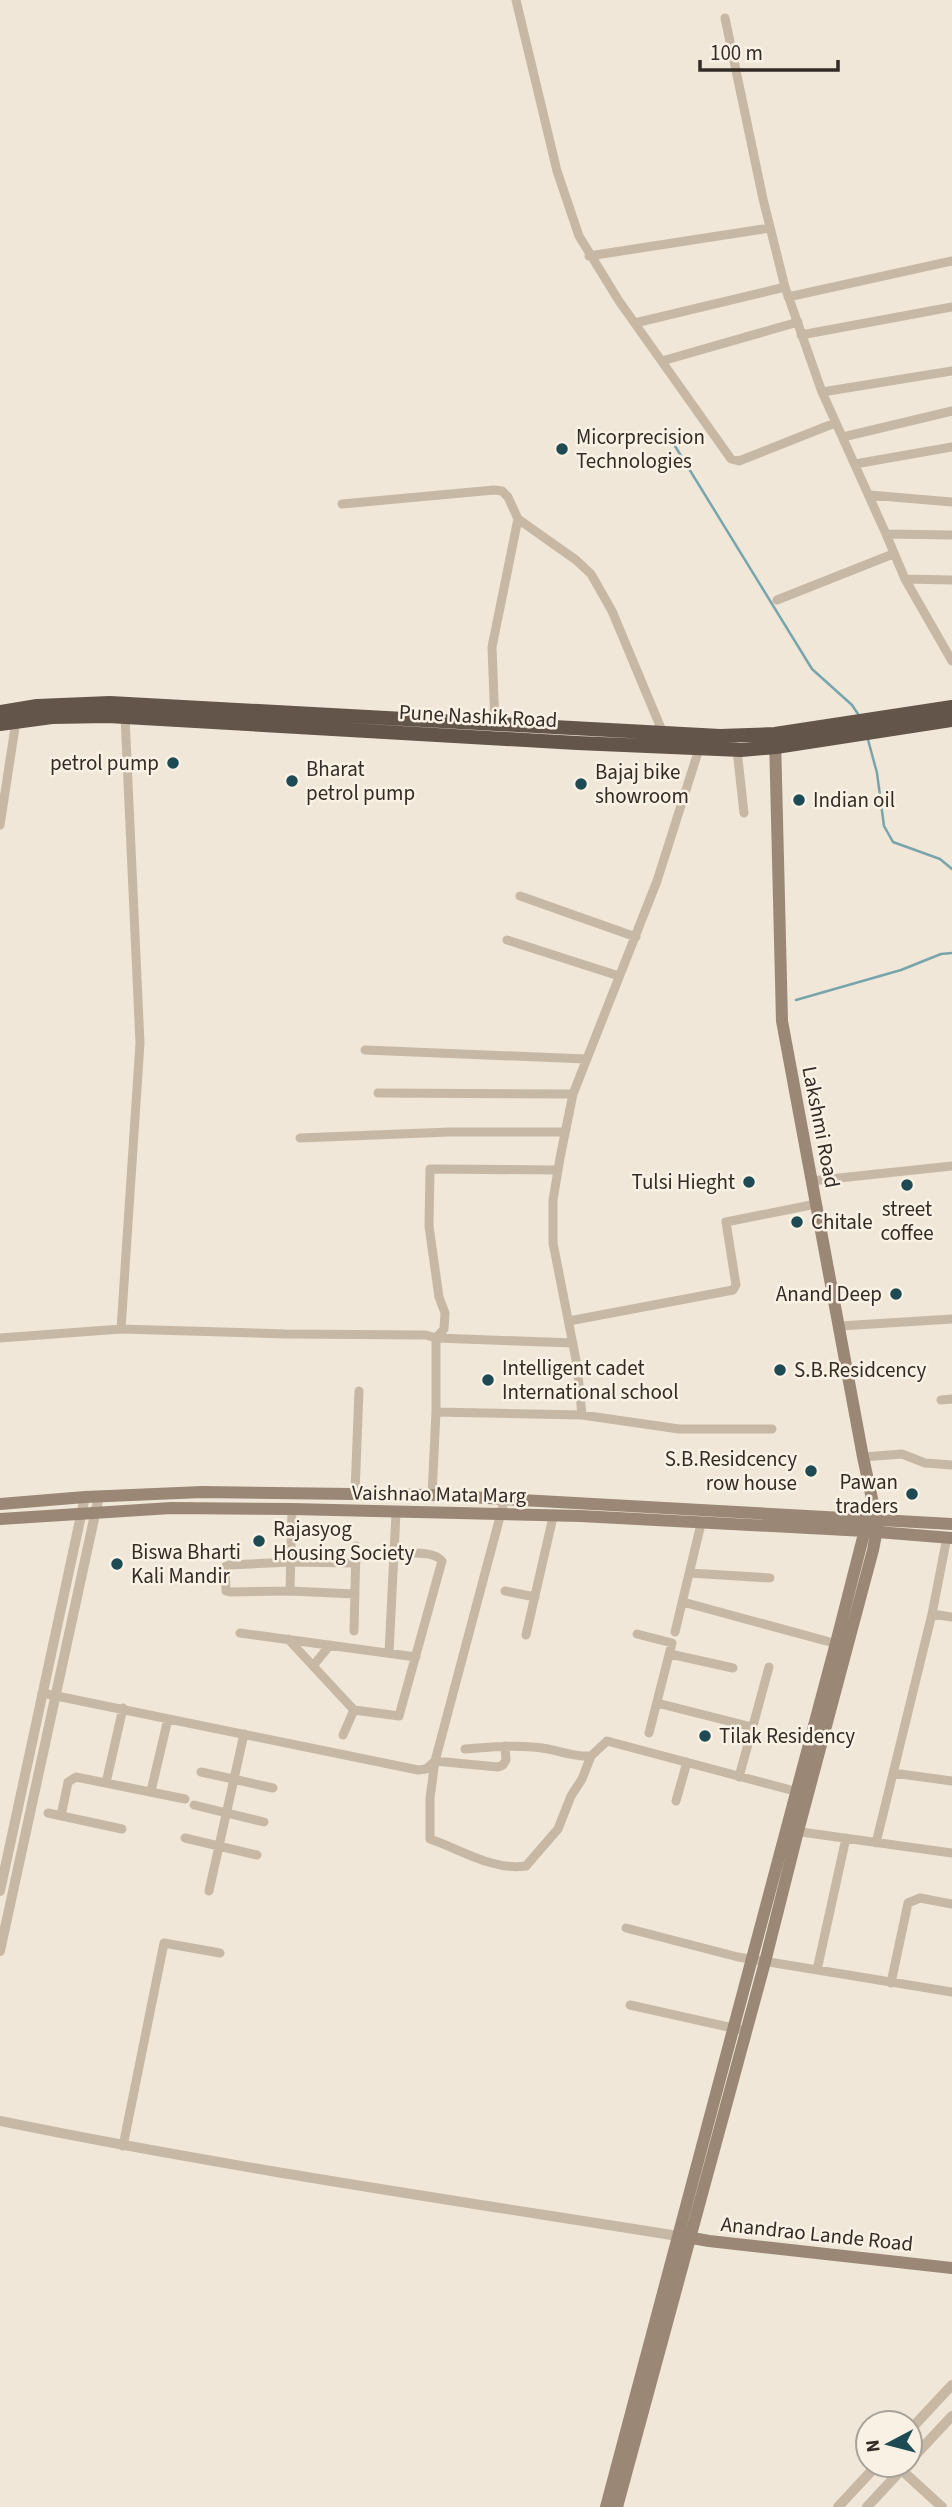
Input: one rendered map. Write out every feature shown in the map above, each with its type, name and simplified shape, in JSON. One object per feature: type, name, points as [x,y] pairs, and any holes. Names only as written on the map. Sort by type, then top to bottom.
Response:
[{"type":"highway","name":"Pune Nashik Road","points":[[0,712],[37,706],[110,703],[776,741],[952,720]]},
{"type":"highway","name":"Pune Nashik Road","points":[[0,724],[52,717],[125,717],[737,750],[952,707]]},
{"type":"main road","name":"Lakshmi Road","points":[[776,741],[782,1021],[840,1326],[872,1522]]},
{"type":"main road","name":"Vaishnao Mata Marg","points":[[0,1504],[202,1492],[355,1493],[505,1498],[872,1522]]},
{"type":"main road","name":"Vaishnao Mata Marg","points":[[0,1519],[171,1508],[580,1516],[701,1524],[872,1522]]},
{"type":"main road","points":[[872,1522],[952,1524]]},
{"type":"main road","points":[[872,1522],[950,1538]]},
{"type":"main road","points":[[617,2507],[733,2028],[751,1960],[792,1830],[872,1522]]},
{"type":"main road","points":[[606,2507],[765,1962],[792,1830]]},
{"type":"main road","name":"Anandrao Lande Road","points":[[684,2236],[952,2268]]},
{"type":"street","points":[[516,0],[557,171],[571,218],[589,256],[735,461],[835,423]]},
{"type":"street","points":[[725,18],[770,228],[801,335],[835,423],[905,579],[952,662]]},
{"type":"street","points":[[589,256],[770,228]]},
{"type":"street","points":[[635,323],[952,261]]},
{"type":"street","points":[[801,335],[952,307]]},
{"type":"street","points":[[662,361],[798,322]]},
{"type":"street","points":[[822,392],[952,371]]},
{"type":"street","points":[[843,437],[952,411]]},
{"type":"street","points":[[855,464],[952,447]]},
{"type":"street","points":[[342,504],[502,491],[518,519],[576,560],[591,574],[612,611],[663,733]]},
{"type":"street","points":[[869,495],[952,502]]},
{"type":"street","points":[[495,724],[492,647],[518,519]]},
{"type":"street","points":[[886,534],[952,535]]},
{"type":"street","points":[[777,600],[894,554]]},
{"type":"street","points":[[905,579],[952,580]]},
{"type":"street","points":[[121,1329],[140,1043],[125,717]]},
{"type":"street","points":[[0,825],[16,721]]},
{"type":"street","points":[[582,1416],[573,1343],[553,1242],[553,1200],[558,1170],[573,1094],[636,937],[672,838],[699,749]]},
{"type":"street","points":[[737,750],[744,814]]},
{"type":"street","points":[[520,895],[636,937]]},
{"type":"street","points":[[507,940],[619,976]]},
{"type":"street","points":[[365,1050],[586,1059]]},
{"type":"street","points":[[378,1093],[573,1094]]},
{"type":"street","points":[[300,1138],[421,1132],[565,1132]]},
{"type":"street","points":[[811,1181],[952,1166]]},
{"type":"street","points":[[436,1338],[444,1329],[445,1313],[439,1297],[429,1226],[430,1169],[558,1170]]},
{"type":"street","points":[[569,1321],[733,1290],[736,1285],[726,1223],[816,1204]]},
{"type":"street","points":[[840,1326],[952,1319]]},
{"type":"street","points":[[0,1338],[121,1329],[285,1334],[411,1334],[436,1338],[573,1343]]},
{"type":"street","points":[[432,1495],[438,1350],[436,1338]]},
{"type":"street","points":[[355,1493],[359,1391]]},
{"type":"street","points":[[941,1400],[952,1399]]},
{"type":"street","points":[[436,1412],[582,1416],[679,1429],[772,1429]]},
{"type":"street","points":[[863,1457],[902,1454],[926,1463],[952,1465]]},
{"type":"street","points":[[0,1951],[55,1695],[92,1497]]},
{"type":"street","points":[[505,1498],[435,1762],[430,1798],[430,1839],[480,1859],[513,1868],[526,1866],[558,1829],[591,1756],[607,1741],[802,1793]]},
{"type":"street","points":[[290,1591],[292,1509]]},
{"type":"street","points":[[0,1891],[42,1693],[89,1513]]},
{"type":"street","points":[[389,1653],[396,1513]]},
{"type":"street","points":[[526,1635],[553,1517]]},
{"type":"street","points":[[675,1632],[701,1524]]},
{"type":"street","points":[[876,1843],[950,1538]]},
{"type":"street","points":[[354,1631],[356,1546]]},
{"type":"street","points":[[288,1639],[354,1710],[399,1716],[442,1561],[432,1555],[394,1553]]},
{"type":"street","points":[[355,1594],[226,1591],[225,1569],[229,1565],[291,1562],[356,1563]]},
{"type":"street","points":[[690,1573],[770,1578]]},
{"type":"street","points":[[505,1591],[535,1597]]},
{"type":"street","points":[[684,1602],[842,1645]]},
{"type":"street","points":[[932,1614],[952,1617]]},
{"type":"street","points":[[240,1633],[416,1657]]},
{"type":"street","points":[[637,1634],[672,1643],[649,1733]]},
{"type":"street","points":[[313,1666],[330,1645]]},
{"type":"street","points":[[670,1654],[733,1668]]},
{"type":"street","points":[[740,1777],[769,1667]]},
{"type":"street","points":[[42,1693],[418,1770],[426,1769],[435,1762],[498,1767],[506,1760],[505,1746]]},
{"type":"street","points":[[657,1703],[752,1727]]},
{"type":"street","points":[[106,1783],[123,1708]]},
{"type":"street","points":[[343,1735],[354,1710]]},
{"type":"street","points":[[151,1791],[168,1719]]},
{"type":"street","points":[[209,1891],[244,1734]]},
{"type":"street","points":[[465,1749],[505,1746],[549,1749],[577,1756],[591,1756]]},
{"type":"street","points":[[676,1801],[687,1762]]},
{"type":"street","points":[[201,1772],[273,1788]]},
{"type":"street","points":[[892,1773],[952,1781]]},
{"type":"street","points":[[61,1816],[71,1779],[76,1777],[151,1791],[226,1814],[264,1822]]},
{"type":"street","points":[[48,1813],[122,1829]]},
{"type":"street","points":[[792,1830],[952,1853]]},
{"type":"street","points":[[185,1838],[257,1855]]},
{"type":"street","points":[[817,1969],[846,1838]]},
{"type":"street","points":[[891,1983],[908,1903],[920,1898],[952,1904]]},
{"type":"street","points":[[626,1928],[751,1960],[952,1992]]},
{"type":"street","points":[[123,2146],[164,1943],[220,1953]]},
{"type":"street","points":[[630,2005],[746,2031]]},
{"type":"street","points":[[0,2121],[123,2146],[684,2236]]},
{"type":"street","points":[[924,2415],[952,2385]]},
{"type":"street","points":[[924,2446],[952,2416]]},
{"type":"street","points":[[838,2507],[864,2479]]},
{"type":"street","points":[[867,2507],[891,2479]]},
{"type":"street","points":[[913,2479],[942,2507]]},
{"type":"waterway","points":[[675,446],[812,669],[852,705],[858,714]]},
{"type":"waterway","points":[[867,736],[877,773],[884,826],[893,842],[940,859],[952,869]]},
{"type":"waterway","points":[[796,1000],[901,970],[941,954],[952,953]]},
{"type":"place","name":"Micorprecision Technologies","points":[[562,449]]},
{"type":"place","name":"petrol pump","points":[[173,763]]},
{"type":"place","name":"Bharat petrol pump","points":[[292,781]]},
{"type":"place","name":"Bajaj bike showroom","points":[[581,784]]},
{"type":"place","name":"Indian oil","points":[[799,800]]},
{"type":"place","name":"Tulsi Hieght","points":[[749,1182]]},
{"type":"place","name":"street coffee","points":[[907,1185]]},
{"type":"place","name":"Chitale","points":[[797,1222]]},
{"type":"place","name":"Anand Deep","points":[[896,1294]]},
{"type":"place","name":"S.B.Residcency","points":[[780,1370]]},
{"type":"place","name":"Intelligent cadet International school","points":[[488,1380]]},
{"type":"place","name":"S.B.Residcency row house","points":[[811,1471]]},
{"type":"place","name":"Pawan traders","points":[[912,1494]]},
{"type":"place","name":"Rajasyog Housing Society","points":[[259,1541]]},
{"type":"place","name":"Biswa Bharti Kali Mandir","points":[[117,1564]]},
{"type":"place","name":"Tilak Residency","points":[[705,1736]]}]
